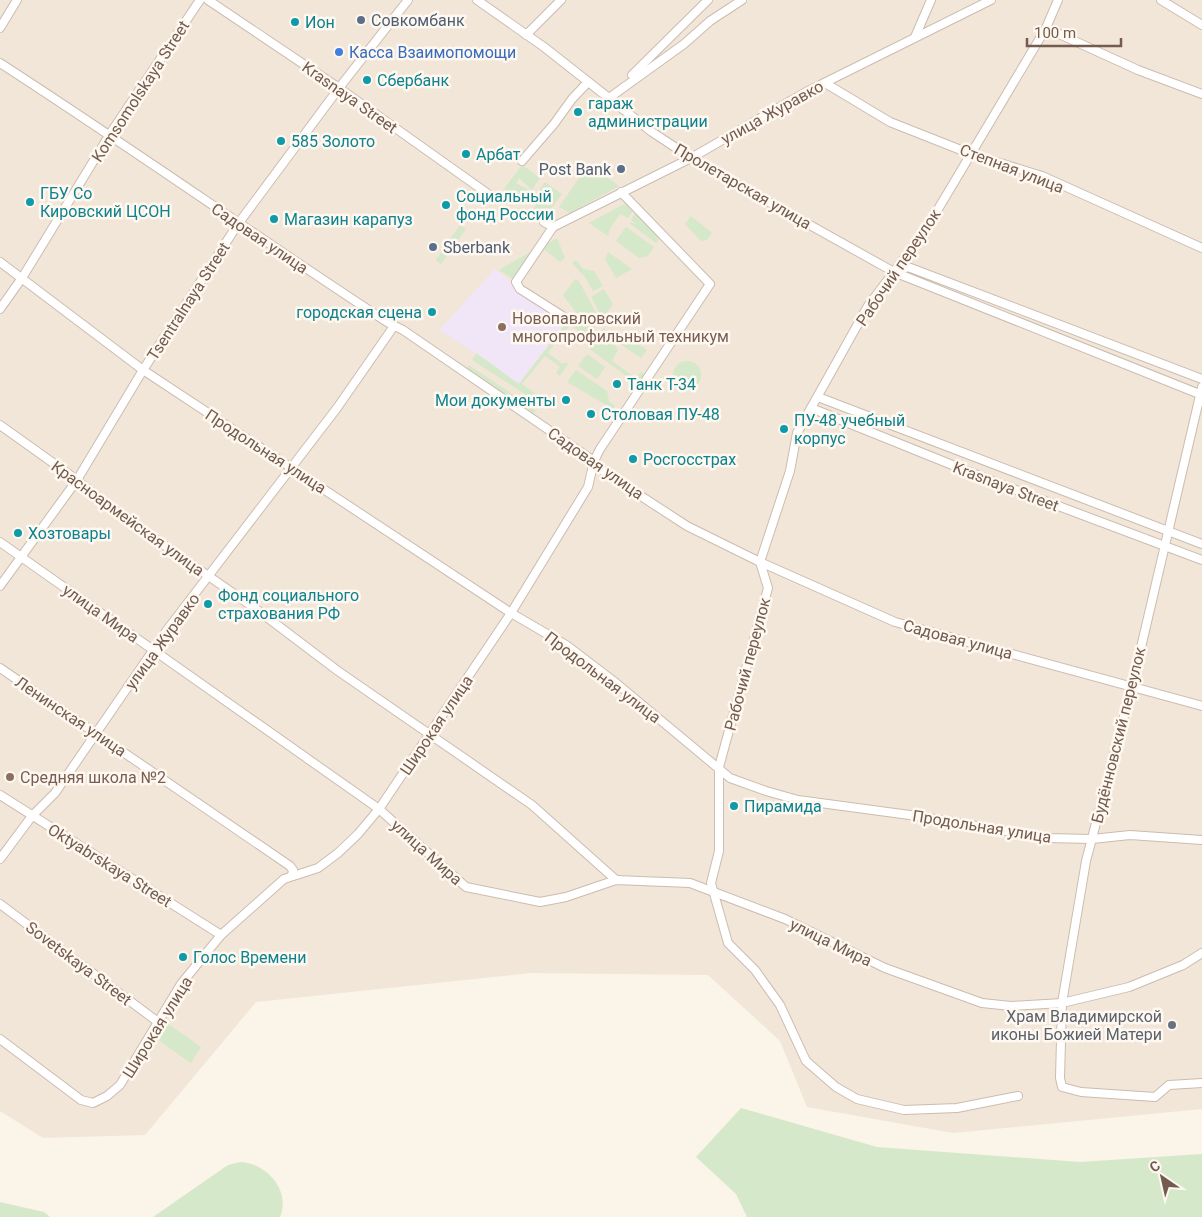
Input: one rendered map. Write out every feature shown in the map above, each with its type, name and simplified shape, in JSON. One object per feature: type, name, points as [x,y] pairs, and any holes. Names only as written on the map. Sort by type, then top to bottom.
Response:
[{"type":"street","points":[[0,28],[17,0]]},
{"type":"street","name":"Komsomolskaya Street","points":[[0,309],[22,278],[110,134],[200,0]]},
{"type":"street","name":"Krasnaya Street","points":[[208,0],[339,88],[491,196]]},
{"type":"street","name":"Tsentralnaya Street","points":[[0,586],[76,480],[143,370],[238,224],[339,88],[408,0]]},
{"type":"street","name":"Пролетарская улица","points":[[478,0],[652,132],[691,158],[894,272],[1201,392]]},
{"type":"street","points":[[526,35],[561,0]]},
{"type":"street","points":[[609,98],[708,0]]},
{"type":"street","points":[[620,88],[684,44],[710,21],[742,0]]},
{"type":"street","points":[[915,37],[931,0]]},
{"type":"street","name":"улица Журавко","points":[[552,229],[621,192],[691,158],[769,112],[991,0]]},
{"type":"street","name":"Рабочий переулок","points":[[1018,1096],[957,1108],[904,1110],[857,1099],[836,1088],[806,1061],[780,1005],[755,970],[728,943],[711,883],[719,851],[719,767],[768,588],[760,562],[790,471],[797,433],[868,306],[925,231],[1046,28],[1058,0]]},
{"type":"street","points":[[1161,0],[1202,25]]},
{"type":"street","points":[[1046,28],[1138,70],[1202,94]]},
{"type":"street","name":"Садовая улица","points":[[0,63],[110,134],[238,224],[394,326],[594,461],[604,472],[687,526],[760,562],[895,622],[1202,706]]},
{"type":"street","points":[[522,161],[588,82]]},
{"type":"street","name":"Степная улица","points":[[825,83],[890,122],[971,154],[1042,176],[1202,248]]},
{"type":"street","name":"Широкая улица","points":[[0,1039],[81,1100],[93,1103],[107,1096],[120,1085],[181,984],[221,936],[280,882],[292,875],[318,868],[338,853],[358,834],[379,809],[511,613],[588,486],[594,461],[710,284],[621,192]]},
{"type":"street","points":[[544,222],[552,229],[516,282],[520,289],[564,317]]},
{"type":"street","name":"Продольная улица","points":[[0,262],[143,370],[511,613],[566,645],[719,767],[730,778],[798,800],[917,816],[1047,838],[1092,839],[1130,835],[1202,840]]},
{"type":"street","points":[[894,272],[908,267],[1202,379]]},
{"type":"street","name":"улица Журавко","points":[[0,859],[32,816],[55,793],[154,651],[394,326]]},
{"type":"street","name":"Будённовский переулок","points":[[1201,392],[1132,686],[1092,839],[1062,1003],[1060,1078],[1062,1087],[1081,1092],[1155,1097],[1169,1085],[1202,1083]]},
{"type":"street","name":"Krasnaya Street","points":[[818,397],[1202,544]]},
{"type":"street","name":"Krasnaya Street","points":[[811,408],[992,481],[1202,560]]},
{"type":"street","name":"Красноармейская улица","points":[[0,425],[76,480],[109,507],[209,576],[429,735],[532,805],[616,880]]},
{"type":"street","name":"улица Мира","points":[[0,542],[379,809],[466,887],[540,902],[566,897],[616,880],[690,883],[786,919],[885,968],[982,1003],[1011,1006],[1062,1003],[1129,987],[1184,965],[1202,953]]},
{"type":"street","name":"Ленинская улица","points":[[0,668],[290,866],[303,872]]},
{"type":"street","name":"Oktyabrskaya Street","points":[[0,795],[221,936]]},
{"type":"street","points":[[290,866],[293,870],[292,875]]},
{"type":"street","name":"Sovetskaya Street","points":[[0,904],[158,1022]]},
{"type":"shaded area","points":[[0,0],[1202,0],[1202,1109],[953,1133],[807,1107],[780,1041],[708,975],[531,973],[256,1002],[145,1135],[43,1138],[0,1111]]},
{"type":"shaded area","name":"Новопавловский многопрофильный техникум","points":[[495,269],[520,289],[568,320],[518,384],[488,361],[439,330]]},
{"type":"green space","points":[[589,164],[619,186],[570,213],[559,207]]},
{"type":"green space","points":[[522,165],[540,178],[532,190],[519,178],[516,183],[531,191],[523,192],[518,199],[504,189]]},
{"type":"green space","points":[[545,182],[562,194],[544,218],[533,210],[538,202],[536,195],[548,206],[551,202],[537,193]]},
{"type":"green space","points":[[628,202],[635,208],[628,218],[620,214],[610,229],[608,236],[589,223]]},
{"type":"green space","points":[[636,211],[660,237],[656,243],[629,223],[636,224],[631,220]]},
{"type":"green space","points":[[691,216],[712,233],[707,240],[701,241],[685,224]]},
{"type":"green space","points":[[460,225],[466,229],[441,264],[436,260]]},
{"type":"green space","points":[[626,227],[654,247],[648,256],[639,258],[616,241]]},
{"type":"green space","points":[[557,238],[565,258],[560,262],[541,247]]},
{"type":"green space","points":[[535,249],[514,280],[499,270]]},
{"type":"green space","points":[[608,252],[632,269],[616,278],[605,259]]},
{"type":"green space","points":[[576,260],[583,269],[594,271],[603,286],[593,291],[585,277],[572,263]]},
{"type":"green space","points":[[575,279],[579,281],[600,320],[586,341],[581,338],[583,334],[570,325],[548,353],[563,364],[565,362],[568,364],[560,376],[556,373],[560,367],[545,356],[522,384],[543,399],[540,404],[472,360],[476,353],[519,384],[575,311],[563,295]]},
{"type":"green space","points":[[604,289],[613,304],[605,315],[599,312],[591,297]]},
{"type":"green space","points":[[604,327],[618,350],[612,361],[636,378],[641,372],[646,375],[640,386],[590,349]]},
{"type":"green space","points":[[623,334],[647,350],[641,358],[617,342]]},
{"type":"green space","points":[[587,354],[605,367],[597,379],[578,366]]},
{"type":"green space","points":[[687,361],[697,365],[701,375],[697,385],[687,389],[677,385],[673,375],[677,365]]},
{"type":"green space","points":[[469,365],[536,410],[532,416],[466,369]]},
{"type":"green space","points":[[576,370],[607,391],[609,401],[615,406],[613,409],[567,382]]},
{"type":"green space","points":[[164,1021],[201,1047],[191,1063],[154,1037]]},
{"type":"green space","points":[[741,1108],[877,1147],[1080,1162],[1202,1154],[1202,1217],[747,1217],[736,1194],[696,1157]]},
{"type":"green space","points":[[240,1162],[259,1167],[274,1180],[282,1197],[283,1207],[280,1217],[153,1217],[228,1165]]},
{"type":"green space","points":[[0,1202],[44,1212],[50,1217],[0,1217]]},
{"type":"place","name":"Совкомбанк","points":[[361,20]]},
{"type":"place","name":"Ион","points":[[295,22]]},
{"type":"place","name":"Касса Взаимопомощи","points":[[339,52]]},
{"type":"place","name":"Сбербанк","points":[[367,80]]},
{"type":"place","name":"гараж администрации","points":[[578,112]]},
{"type":"place","name":"585 Золото","points":[[281,141]]},
{"type":"place","name":"Арбат","points":[[466,154]]},
{"type":"place","name":"Post Bank","points":[[621,169]]},
{"type":"place","name":"ГБУ Со Кировский ЦСОН","points":[[30,202]]},
{"type":"place","name":"Социальный фонд России","points":[[446,205]]},
{"type":"place","name":"Магазин карапуз","points":[[274,219]]},
{"type":"place","name":"Sberbank","points":[[433,247]]},
{"type":"place","name":"городская сцена","points":[[432,312]]},
{"type":"place","name":"Новопавловский многопрофильный техникум","points":[[502,327]]},
{"type":"place","name":"Танк Т-34","points":[[617,384]]},
{"type":"place","name":"Мои документы","points":[[566,400]]},
{"type":"place","name":"Столовая ПУ-48","points":[[591,414]]},
{"type":"place","name":"ПУ-48 учебный корпус","points":[[784,429]]},
{"type":"place","name":"Росгосстрах","points":[[633,459]]},
{"type":"place","name":"Хозтовары","points":[[18,533]]},
{"type":"place","name":"Фонд социального страхования РФ","points":[[208,604]]},
{"type":"place","name":"Средняя школа №2","points":[[10,777]]},
{"type":"place","name":"Пирамида","points":[[734,806]]},
{"type":"place","name":"Голос Времени","points":[[183,957]]},
{"type":"place","name":"Храм Владимирской иконы Божией Матери","points":[[1172,1025]]}]
